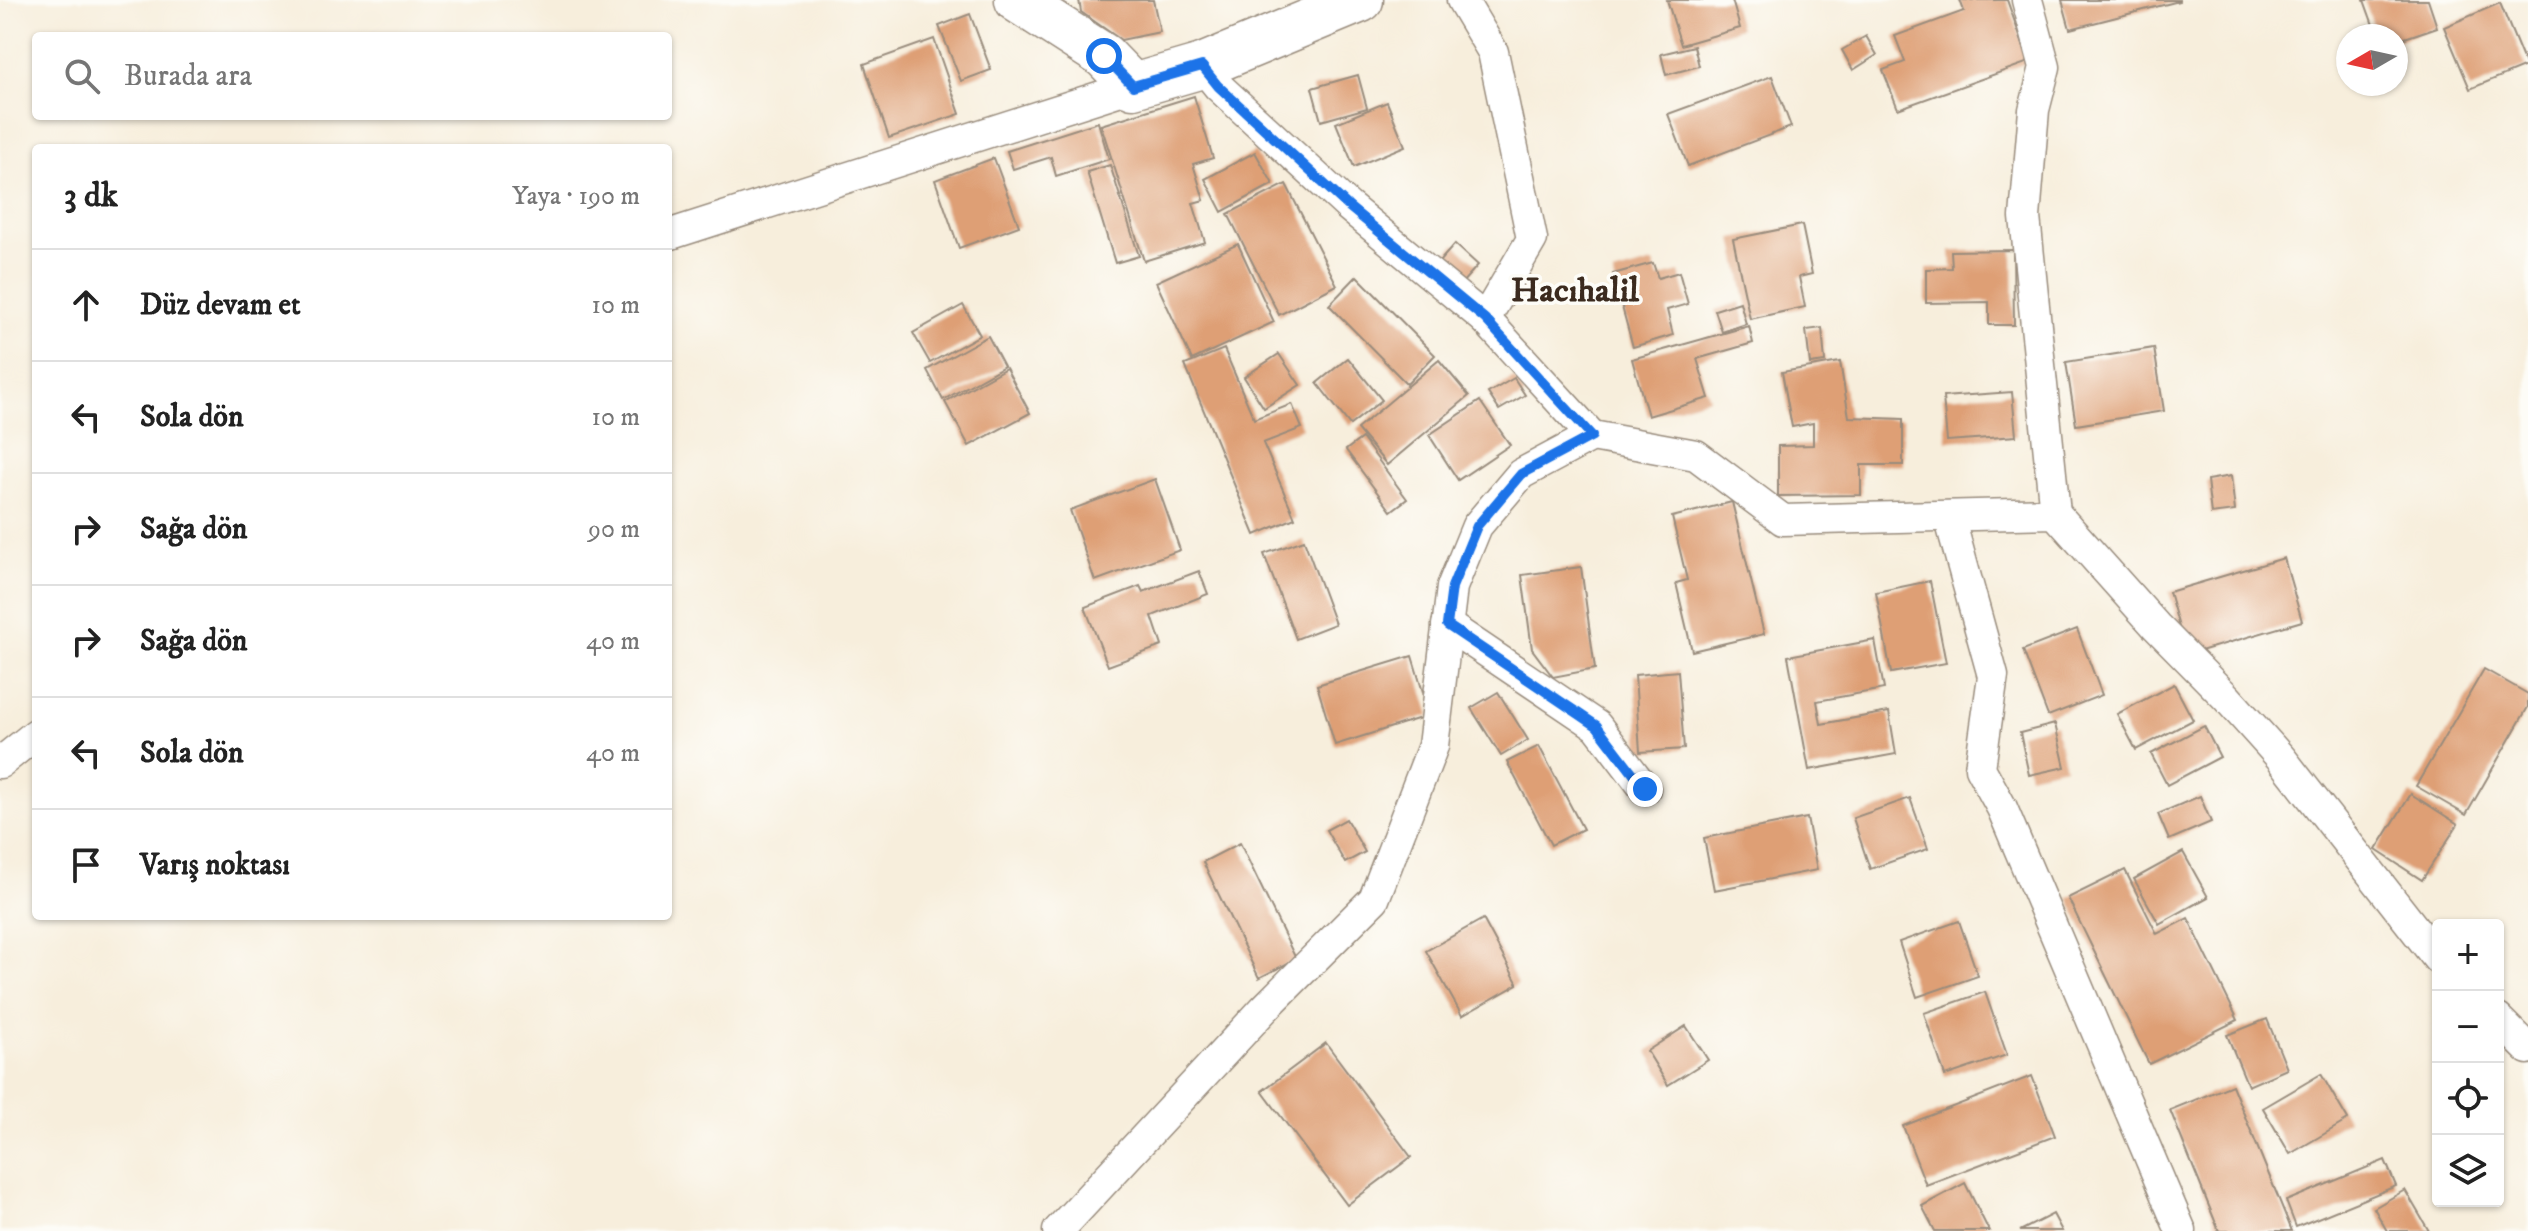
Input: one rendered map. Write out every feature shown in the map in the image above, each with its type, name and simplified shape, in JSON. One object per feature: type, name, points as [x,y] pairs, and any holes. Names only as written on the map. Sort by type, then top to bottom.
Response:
[{"type":"street","points":[[1017,0],[1104,56],[1133,86]]},
{"type":"street","points":[[672,234],[1202,66],[1361,0]]},
{"type":"street","points":[[1462,0],[1493,52],[1532,239],[1485,319]]},
{"type":"street","points":[[2027,0],[2045,67],[2034,110],[2025,217],[2055,513],[2281,758],[2432,951]]},
{"type":"street","points":[[1202,66],[1218,86],[1348,206],[1485,319],[1592,436],[1696,455],[1783,520],[2055,513]]},
{"type":"street","points":[[1058,1231],[1265,1008],[1374,899],[1433,746],[1452,587],[1477,526],[1521,474],[1592,436]]},
{"type":"street","points":[[1949,516],[1993,676],[1980,768],[2002,808],[2181,1231]]},
{"type":"street","points":[[1447,625],[1597,726],[1645,789]]},
{"type":"street","points":[[0,763],[32,737]]},
{"type":"street","points":[[2504,1025],[2528,1049]]},
{"type":"building","points":[[1079,0],[1153,0],[1160,32],[1121,40],[1081,12]]},
{"type":"building","points":[[1667,0],[1732,0],[1740,28],[1681,45]]},
{"type":"building","points":[[1960,0],[2007,0],[2029,62],[1898,109],[1883,70],[1905,62],[1895,36],[1964,11]]},
{"type":"building","points":[[2062,0],[2179,0],[2179,1],[2070,29]]},
{"type":"building","points":[[2364,0],[2428,0],[2437,27],[2408,37],[2408,24],[2373,24]]},
{"type":"building","points":[[2500,3],[2526,66],[2470,89],[2444,27]]},
{"type":"building","points":[[970,14],[991,70],[961,81],[939,26]]},
{"type":"building","points":[[1866,36],[1877,55],[1853,70],[1842,50]]},
{"type":"building","points":[[934,39],[960,114],[889,138],[864,64]]},
{"type":"building","points":[[1694,46],[1699,66],[1666,75],[1661,54]]},
{"type":"building","points":[[1358,75],[1367,108],[1321,121],[1312,88]]},
{"type":"building","points":[[1772,76],[1791,127],[1688,166],[1668,114]]},
{"type":"building","points":[[1194,96],[1213,158],[1193,164],[1204,200],[1193,203],[1205,242],[1144,261],[1101,125]]},
{"type":"building","points":[[1387,102],[1405,146],[1354,167],[1336,123]]},
{"type":"building","points":[[1098,122],[1109,159],[1056,176],[1051,157],[1013,169],[1007,151]]},
{"type":"building","points":[[1255,152],[1273,184],[1222,212],[1205,179]]},
{"type":"building","points":[[994,158],[1019,226],[959,248],[935,180]]},
{"type":"building","points":[[1110,165],[1139,256],[1115,263],[1087,172]]},
{"type":"building","points":[[1286,184],[1337,285],[1279,315],[1228,214]]},
{"type":"building","points":[[1802,225],[1812,274],[1799,277],[1805,307],[1750,319],[1733,239]]},
{"type":"building","points":[[1238,244],[1274,322],[1192,360],[1156,282]]},
{"type":"building","points":[[1455,244],[1478,265],[1461,284],[1438,263]]},
{"type":"building","points":[[2013,250],[2014,325],[1989,325],[1989,302],[1926,303],[1926,269],[1952,268],[1951,251]]},
{"type":"building","points":[[1653,263],[1658,278],[1679,272],[1688,304],[1667,310],[1673,335],[1633,347],[1613,274]]},
{"type":"building","points":[[1357,276],[1435,355],[1407,384],[1329,305]]},
{"type":"building","points":[[1740,302],[1746,324],[1722,332],[1715,310]]},
{"type":"building","points":[[963,305],[980,335],[930,363],[913,333]]},
{"type":"building","points":[[1749,326],[1753,343],[1697,359],[1709,398],[1648,416],[1632,359]]},
{"type":"building","points":[[1822,328],[1825,362],[1810,364],[1806,330]]},
{"type":"building","points":[[988,336],[1004,366],[943,400],[927,370]]},
{"type":"building","points":[[2154,348],[2164,411],[2076,425],[2066,362]]},
{"type":"building","points":[[1224,349],[1254,419],[1292,404],[1302,428],[1263,443],[1295,518],[1255,535],[1185,365]]},
{"type":"building","points":[[1279,354],[1300,385],[1264,408],[1244,377]]},
{"type":"building","points":[[1348,358],[1382,400],[1350,425],[1317,383]]},
{"type":"building","points":[[1439,360],[1469,396],[1387,465],[1357,429]]},
{"type":"building","points":[[1840,362],[1849,417],[1903,419],[1903,465],[1861,465],[1861,495],[1778,496],[1778,446],[1813,445],[1813,423],[1792,427],[1782,372]]},
{"type":"building","points":[[1006,368],[1030,413],[969,446],[945,402]]},
{"type":"building","points":[[1514,378],[1525,395],[1499,410],[1488,393]]},
{"type":"building","points":[[2012,392],[2016,436],[1947,441],[1943,397]]},
{"type":"building","points":[[1480,401],[1510,445],[1458,480],[1429,435]]},
{"type":"building","points":[[1362,438],[1407,499],[1391,511],[1346,450]]},
{"type":"building","points":[[2231,476],[2235,511],[2211,514],[2207,480]]},
{"type":"building","points":[[1155,479],[1180,550],[1095,581],[1070,510]]},
{"type":"building","points":[[1732,502],[1764,634],[1692,651],[1676,583],[1687,580],[1672,517]]},
{"type":"building","points":[[1304,540],[1335,624],[1296,639],[1264,554]]},
{"type":"building","points":[[2284,558],[2302,621],[2187,655],[2169,592]]},
{"type":"building","points":[[1581,567],[1595,669],[1553,677],[1532,649],[1522,575]]},
{"type":"building","points":[[1199,571],[1208,594],[1152,616],[1162,646],[1108,666],[1085,607],[1140,586],[1143,592]]},
{"type":"building","points":[[1930,581],[1946,663],[1891,673],[1876,592]]},
{"type":"building","points":[[2077,629],[2102,695],[2048,716],[2023,650]]},
{"type":"building","points":[[1875,640],[1884,689],[1817,701],[1821,724],[1889,712],[1896,754],[1809,770],[1788,656]]},
{"type":"building","points":[[1412,656],[1430,715],[1335,745],[1317,685]]},
{"type":"building","points":[[2484,669],[2528,694],[2528,707],[2466,815],[2416,786]]},
{"type":"building","points":[[1678,671],[1684,749],[1640,752],[1635,675]]},
{"type":"building","points":[[2174,684],[2193,720],[2136,750],[2117,714]]},
{"type":"building","points":[[1498,692],[1528,740],[1501,756],[1471,708]]},
{"type":"building","points":[[2055,724],[2065,767],[2029,775],[2020,733]]},
{"type":"building","points":[[2204,726],[2220,757],[2167,785],[2151,754]]},
{"type":"building","points":[[1539,746],[1583,829],[1551,845],[1507,762]]},
{"type":"building","points":[[2411,794],[2458,824],[2422,880],[2376,850]]},
{"type":"building","points":[[2200,796],[2211,822],[2169,840],[2158,814]]},
{"type":"building","points":[[1910,798],[1928,849],[1870,869],[1853,818]]},
{"type":"building","points":[[1807,818],[1817,870],[1714,890],[1704,838]]},
{"type":"building","points":[[1346,819],[1365,852],[1345,863],[1326,830]]},
{"type":"building","points":[[1240,843],[1296,959],[1259,978],[1203,862]]},
{"type":"building","points":[[2183,852],[2208,897],[2159,924],[2134,879]]},
{"type":"building","points":[[2125,870],[2157,934],[2188,918],[2238,1020],[2149,1064],[2068,898]]},
{"type":"building","points":[[1483,919],[1518,984],[1462,1016],[1426,951]]},
{"type":"building","points":[[1959,921],[1978,976],[1917,997],[1899,942]]},
{"type":"building","points":[[1985,992],[2007,1055],[1945,1076],[1924,1013]]},
{"type":"building","points":[[2267,1019],[2287,1069],[2248,1086],[2227,1035]]},
{"type":"building","points":[[1686,1026],[1708,1060],[1668,1085],[1647,1051]]},
{"type":"building","points":[[1326,1043],[1411,1157],[1347,1205],[1262,1091]]},
{"type":"building","points":[[2321,1074],[2348,1120],[2290,1154],[2263,1108]]},
{"type":"building","points":[[2032,1076],[2055,1136],[1926,1185],[1903,1126]]},
{"type":"building","points":[[2232,1085],[2292,1231],[2219,1231],[2170,1110]]},
{"type":"building","points":[[2385,1160],[2396,1186],[2296,1227],[2286,1201]]},
{"type":"building","points":[[1965,1183],[1989,1231],[1935,1231],[1922,1206]]},
{"type":"building","points":[[2405,1190],[2429,1231],[2387,1231],[2374,1208]]},
{"type":"building","points":[[2053,1214],[2062,1231],[2020,1231]]},
{"type":"district","name":"Hacıhalil","points":[[1575,291]]},
{"type":"route","points":[[1104,56],[1133,86],[1202,66],[1218,86],[1348,206],[1485,319],[1592,436],[1521,474],[1477,526],[1452,587],[1447,625],[1597,726],[1645,789]]}]
